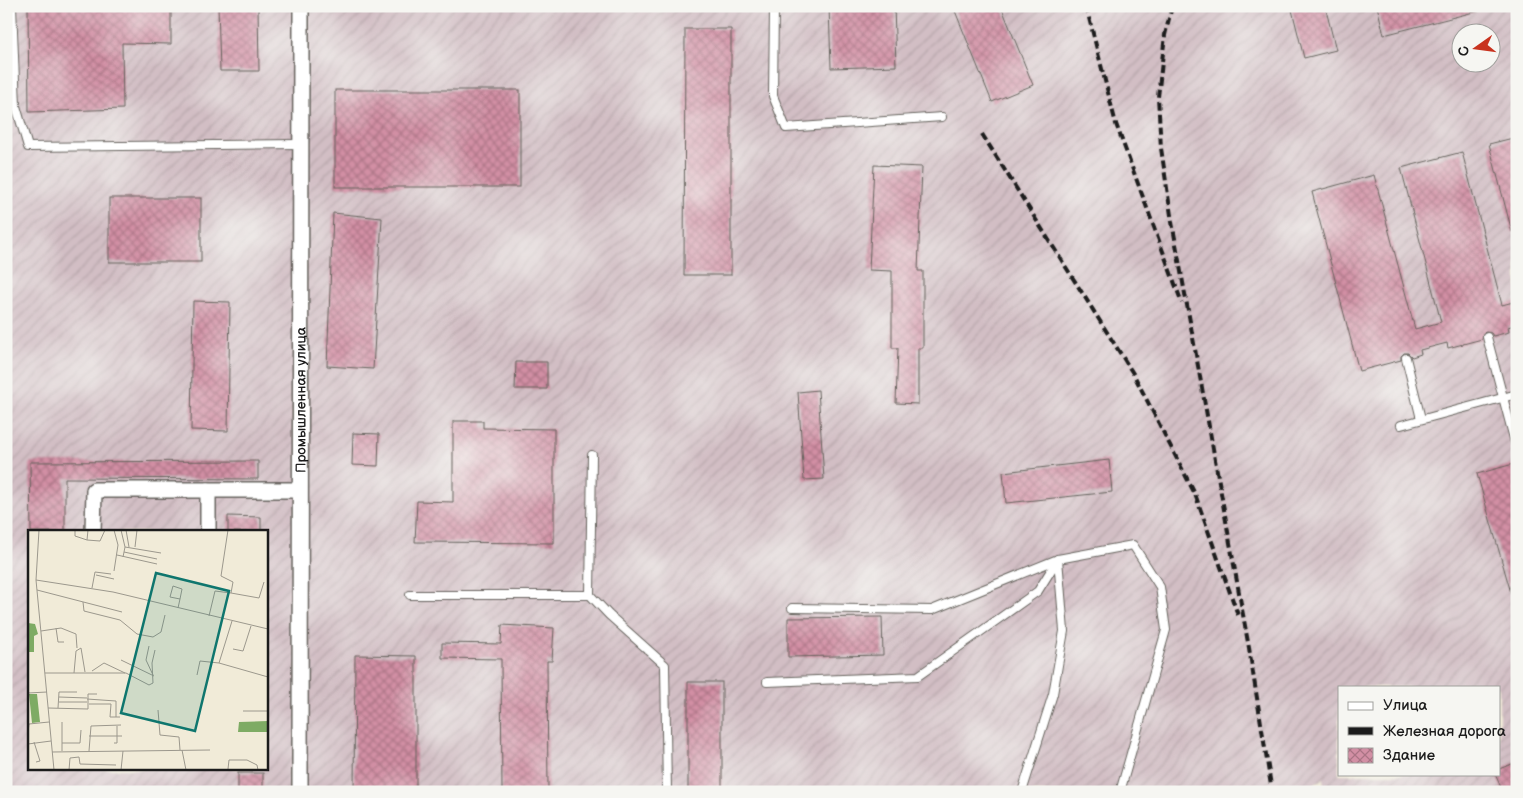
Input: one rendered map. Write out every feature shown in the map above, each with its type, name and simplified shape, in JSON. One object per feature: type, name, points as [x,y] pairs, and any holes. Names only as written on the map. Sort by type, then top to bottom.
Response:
[{"type":"street","name":"Промышленная улица","points":[[300,6],[300,792]]},
{"type":"street","points":[[93,530],[94,490],[299,490]]},
{"type":"street","points":[[208,490],[208,530]]},
{"type":"lane","points":[[12,6],[16,106],[28,147],[300,144]]},
{"type":"lane","points":[[774,6],[773,96],[786,128],[942,117]]},
{"type":"lane","points":[[1487,337],[1517,450]]},
{"type":"lane","points":[[1406,358],[1421,419]]},
{"type":"lane","points":[[1402,424],[1517,394]]},
{"type":"lane","points":[[592,455],[590,595],[608,615],[665,665],[667,792]]},
{"type":"lane","points":[[792,608],[932,610],[1058,560],[1133,545],[1160,587],[1166,630],[1120,792]]},
{"type":"lane","points":[[767,682],[918,676],[1038,591],[1058,560]]},
{"type":"lane","points":[[1022,792],[1053,694],[1064,631],[1058,560]]},
{"type":"lane","points":[[410,595],[590,595]]},
{"type":"shaded area","points":[[6,6],[1517,6],[1517,792],[1325,792],[1323,779],[1300,792],[6,792]]},
{"type":"building","points":[[28,6],[171,6],[171,44],[122,43],[123,109],[29,112]]},
{"type":"building","points":[[218,6],[258,6],[259,71],[220,71]]},
{"type":"building","points":[[829,6],[894,6],[896,66],[831,68]]},
{"type":"building","points":[[953,6],[1001,6],[1033,85],[992,102]]},
{"type":"building","points":[[1291,6],[1325,6],[1336,50],[1304,58]]},
{"type":"building","points":[[1377,6],[1477,6],[1478,11],[1384,35]]},
{"type":"building","points":[[685,29],[731,29],[731,275],[684,275]]},
{"type":"building","points":[[335,90],[520,90],[520,187],[335,187]]},
{"type":"building","points":[[1517,137],[1517,232],[1512,232],[1489,144]]},
{"type":"building","points":[[1462,152],[1502,305],[1517,301],[1517,324],[1508,327],[1509,332],[1493,336],[1491,333],[1486,332],[1483,333],[1482,339],[1448,348],[1447,343],[1420,350],[1421,354],[1412,357],[1408,353],[1404,353],[1401,356],[1401,360],[1359,371],[1312,192],[1374,175],[1415,329],[1441,322],[1401,168]]},
{"type":"building","points":[[874,165],[922,167],[918,271],[923,271],[923,348],[918,348],[918,404],[896,403],[898,348],[892,348],[892,271],[869,270]]},
{"type":"building","points":[[109,198],[201,198],[201,262],[109,262]]},
{"type":"building","points":[[333,213],[382,218],[373,369],[327,366]]},
{"type":"building","points":[[193,301],[230,302],[228,431],[191,430]]},
{"type":"building","points":[[516,362],[547,362],[547,389],[515,389]]},
{"type":"building","points":[[818,390],[824,479],[804,480],[798,392]]},
{"type":"building","points":[[453,421],[483,421],[483,428],[554,429],[554,543],[415,542],[417,501],[453,502]]},
{"type":"building","points":[[353,433],[379,434],[378,466],[352,465]]},
{"type":"building","points":[[1109,460],[1112,492],[1006,503],[1003,472]]},
{"type":"building","points":[[258,461],[258,479],[65,478],[65,530],[31,530],[30,462]]},
{"type":"building","points":[[1517,463],[1517,599],[1513,600],[1477,474]]},
{"type":"building","points":[[228,516],[261,517],[261,530],[228,530]]},
{"type":"building","points":[[882,617],[883,655],[788,657],[788,618]]},
{"type":"building","points":[[502,625],[554,628],[552,661],[547,661],[548,792],[502,792],[501,659],[442,658],[442,643],[501,644]]},
{"type":"building","points":[[355,655],[416,656],[416,792],[354,792]]},
{"type":"building","points":[[688,682],[722,682],[722,792],[688,792]]},
{"type":"building","points":[[1517,762],[1517,792],[1503,792],[1496,776],[1500,776],[1500,769]]},
{"type":"building","points":[[238,773],[263,773],[263,792],[238,792]]},
{"type":"railway","points":[[1086,6],[1116,124],[1182,303]]},
{"type":"railway","points":[[1172,6],[1165,35],[1158,97],[1161,148],[1172,222],[1249,648],[1272,792]]},
{"type":"railway","points":[[982,134],[1134,375],[1195,494],[1238,615]]}]
